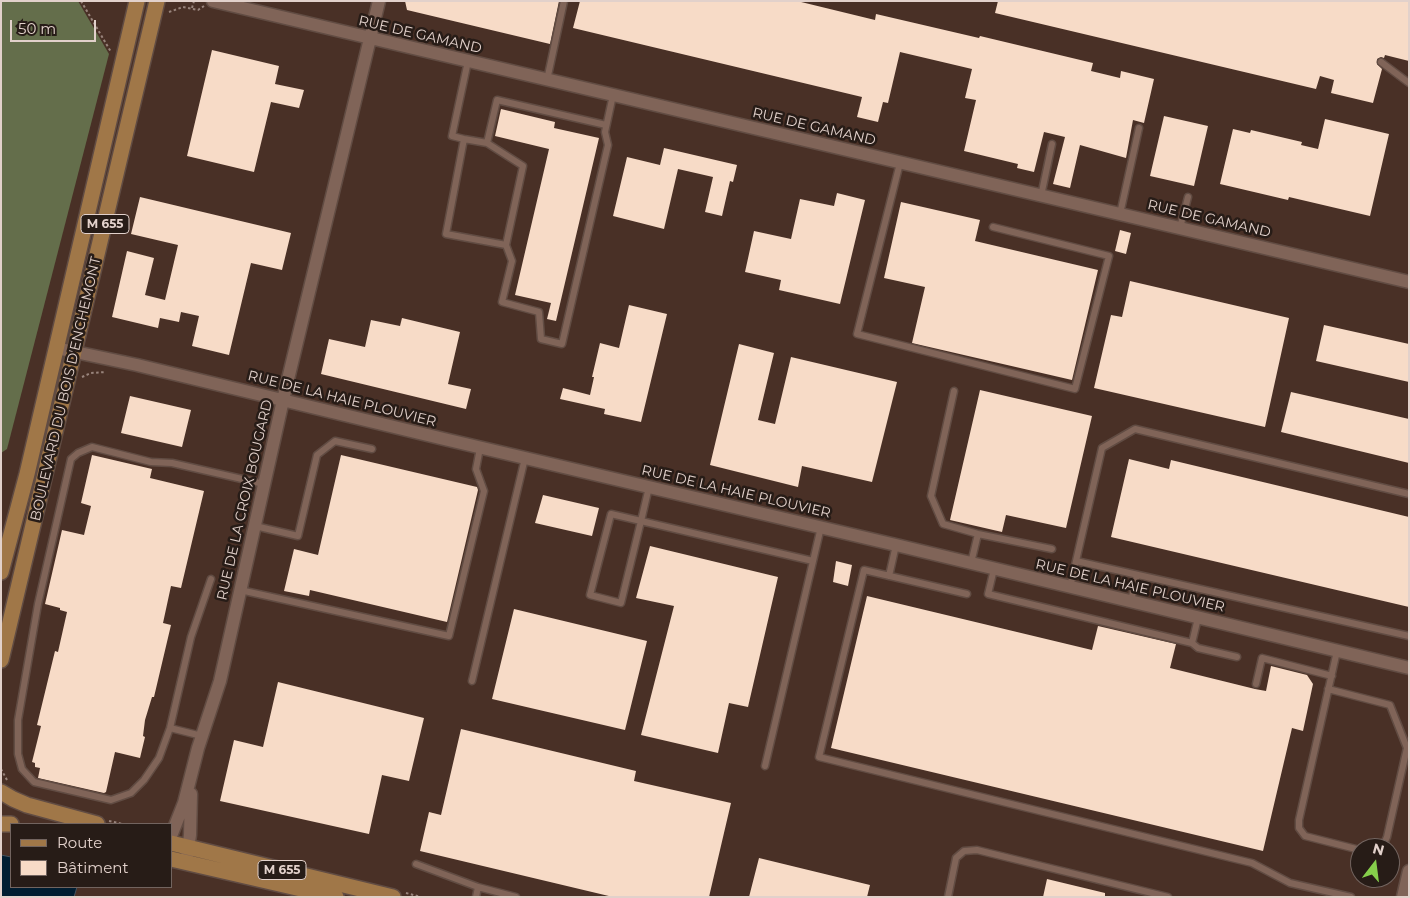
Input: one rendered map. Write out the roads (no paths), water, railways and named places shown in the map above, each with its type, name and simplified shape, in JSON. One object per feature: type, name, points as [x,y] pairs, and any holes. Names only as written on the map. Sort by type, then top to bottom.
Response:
[{"type":"main road","name":"BOULEVARD DU BOIS D'ENCHEMONT","points":[[1,572],[27,474],[137,1]]},
{"type":"main road","name":"BOULEVARD DU BOIS D'ENCHEMONT","points":[[1,660],[157,1]]},
{"type":"main road","points":[[1,792],[13,800],[27,805],[93,823]]},
{"type":"main road","name":"M 655","points":[[172,844],[331,893]]},
{"type":"main road","name":"M 655","points":[[179,861],[331,893],[393,897]]},
{"type":"street","name":"RUE DE GAMAND","points":[[213,1],[1409,282]]},
{"type":"street","name":"RUE DE LA CROIX BOUGARD","points":[[192,771],[216,695],[283,400],[378,1]]},
{"type":"street","name":"RUE DE LA HAIE PLOUVIER","points":[[56,348],[821,527],[1409,668]]},
{"type":"street","points":[[172,833],[184,802],[192,771]]},
{"type":"street","points":[[179,861],[189,848],[192,771]]},
{"type":"street","points":[[1402,897],[1409,871]]},
{"type":"lane","points":[[547,80],[564,1]]},
{"type":"lane","points":[[468,61],[452,136],[487,144],[523,166],[506,245],[512,261],[502,302],[539,312],[541,338],[562,344],[608,144],[605,132],[612,95]]},
{"type":"lane","points":[[1381,62],[1409,83]]},
{"type":"lane","points":[[487,144],[497,100],[606,125]]},
{"type":"lane","points":[[1120,214],[1139,128]]},
{"type":"lane","points":[[464,139],[446,234],[506,245]]},
{"type":"lane","points":[[1041,196],[1052,144]]},
{"type":"lane","points":[[900,163],[857,334],[1075,390],[1109,256],[993,227]]},
{"type":"lane","points":[[1180,228],[1188,197]]},
{"type":"lane","points":[[954,391],[931,496],[943,524],[978,534],[1052,549]]},
{"type":"lane","points":[[1070,587],[1102,448],[1135,429],[1409,494]]},
{"type":"lane","points":[[255,526],[298,536],[317,455],[335,441],[372,449]]},
{"type":"lane","points":[[211,579],[191,637],[170,728],[159,758],[144,780],[131,793],[111,800],[34,782],[22,769],[18,754],[18,720],[38,604],[71,459],[78,453],[92,447],[151,462],[172,463],[264,484]]},
{"type":"lane","points":[[240,590],[449,636],[484,491],[476,469],[480,448]]},
{"type":"lane","points":[[472,681],[525,458]]},
{"type":"lane","points":[[649,487],[641,521],[621,603],[590,595],[611,514],[641,521],[813,561]]},
{"type":"lane","points":[[765,766],[821,527]]},
{"type":"lane","points":[[971,563],[978,534]]},
{"type":"lane","points":[[889,576],[896,545]]},
{"type":"lane","points":[[1076,561],[1409,636]]},
{"type":"lane","points":[[994,568],[988,594],[1192,643],[1198,648],[1237,657]]},
{"type":"lane","points":[[967,594],[864,570],[819,757],[1252,863],[1290,883],[1351,897]]},
{"type":"lane","points":[[1131,602],[1137,575]]},
{"type":"lane","points":[[1192,643],[1198,618]]},
{"type":"lane","points":[[1337,651],[1299,820],[1299,828],[1305,836],[1350,847]]},
{"type":"lane","points":[[1256,684],[1262,658],[1332,676]]},
{"type":"lane","points":[[1328,689],[1390,706],[1407,748],[1387,838]]},
{"type":"lane","points":[[170,728],[202,736]]},
{"type":"lane","points":[[948,897],[956,858],[964,851],[977,850],[1168,897]]},
{"type":"lane","points":[[416,864],[516,897]]},
{"type":"lane","points":[[476,897],[478,886]]},
{"type":"water","points":[[1,855],[10,857],[10,888],[77,888],[74,897],[1,897]]}]
